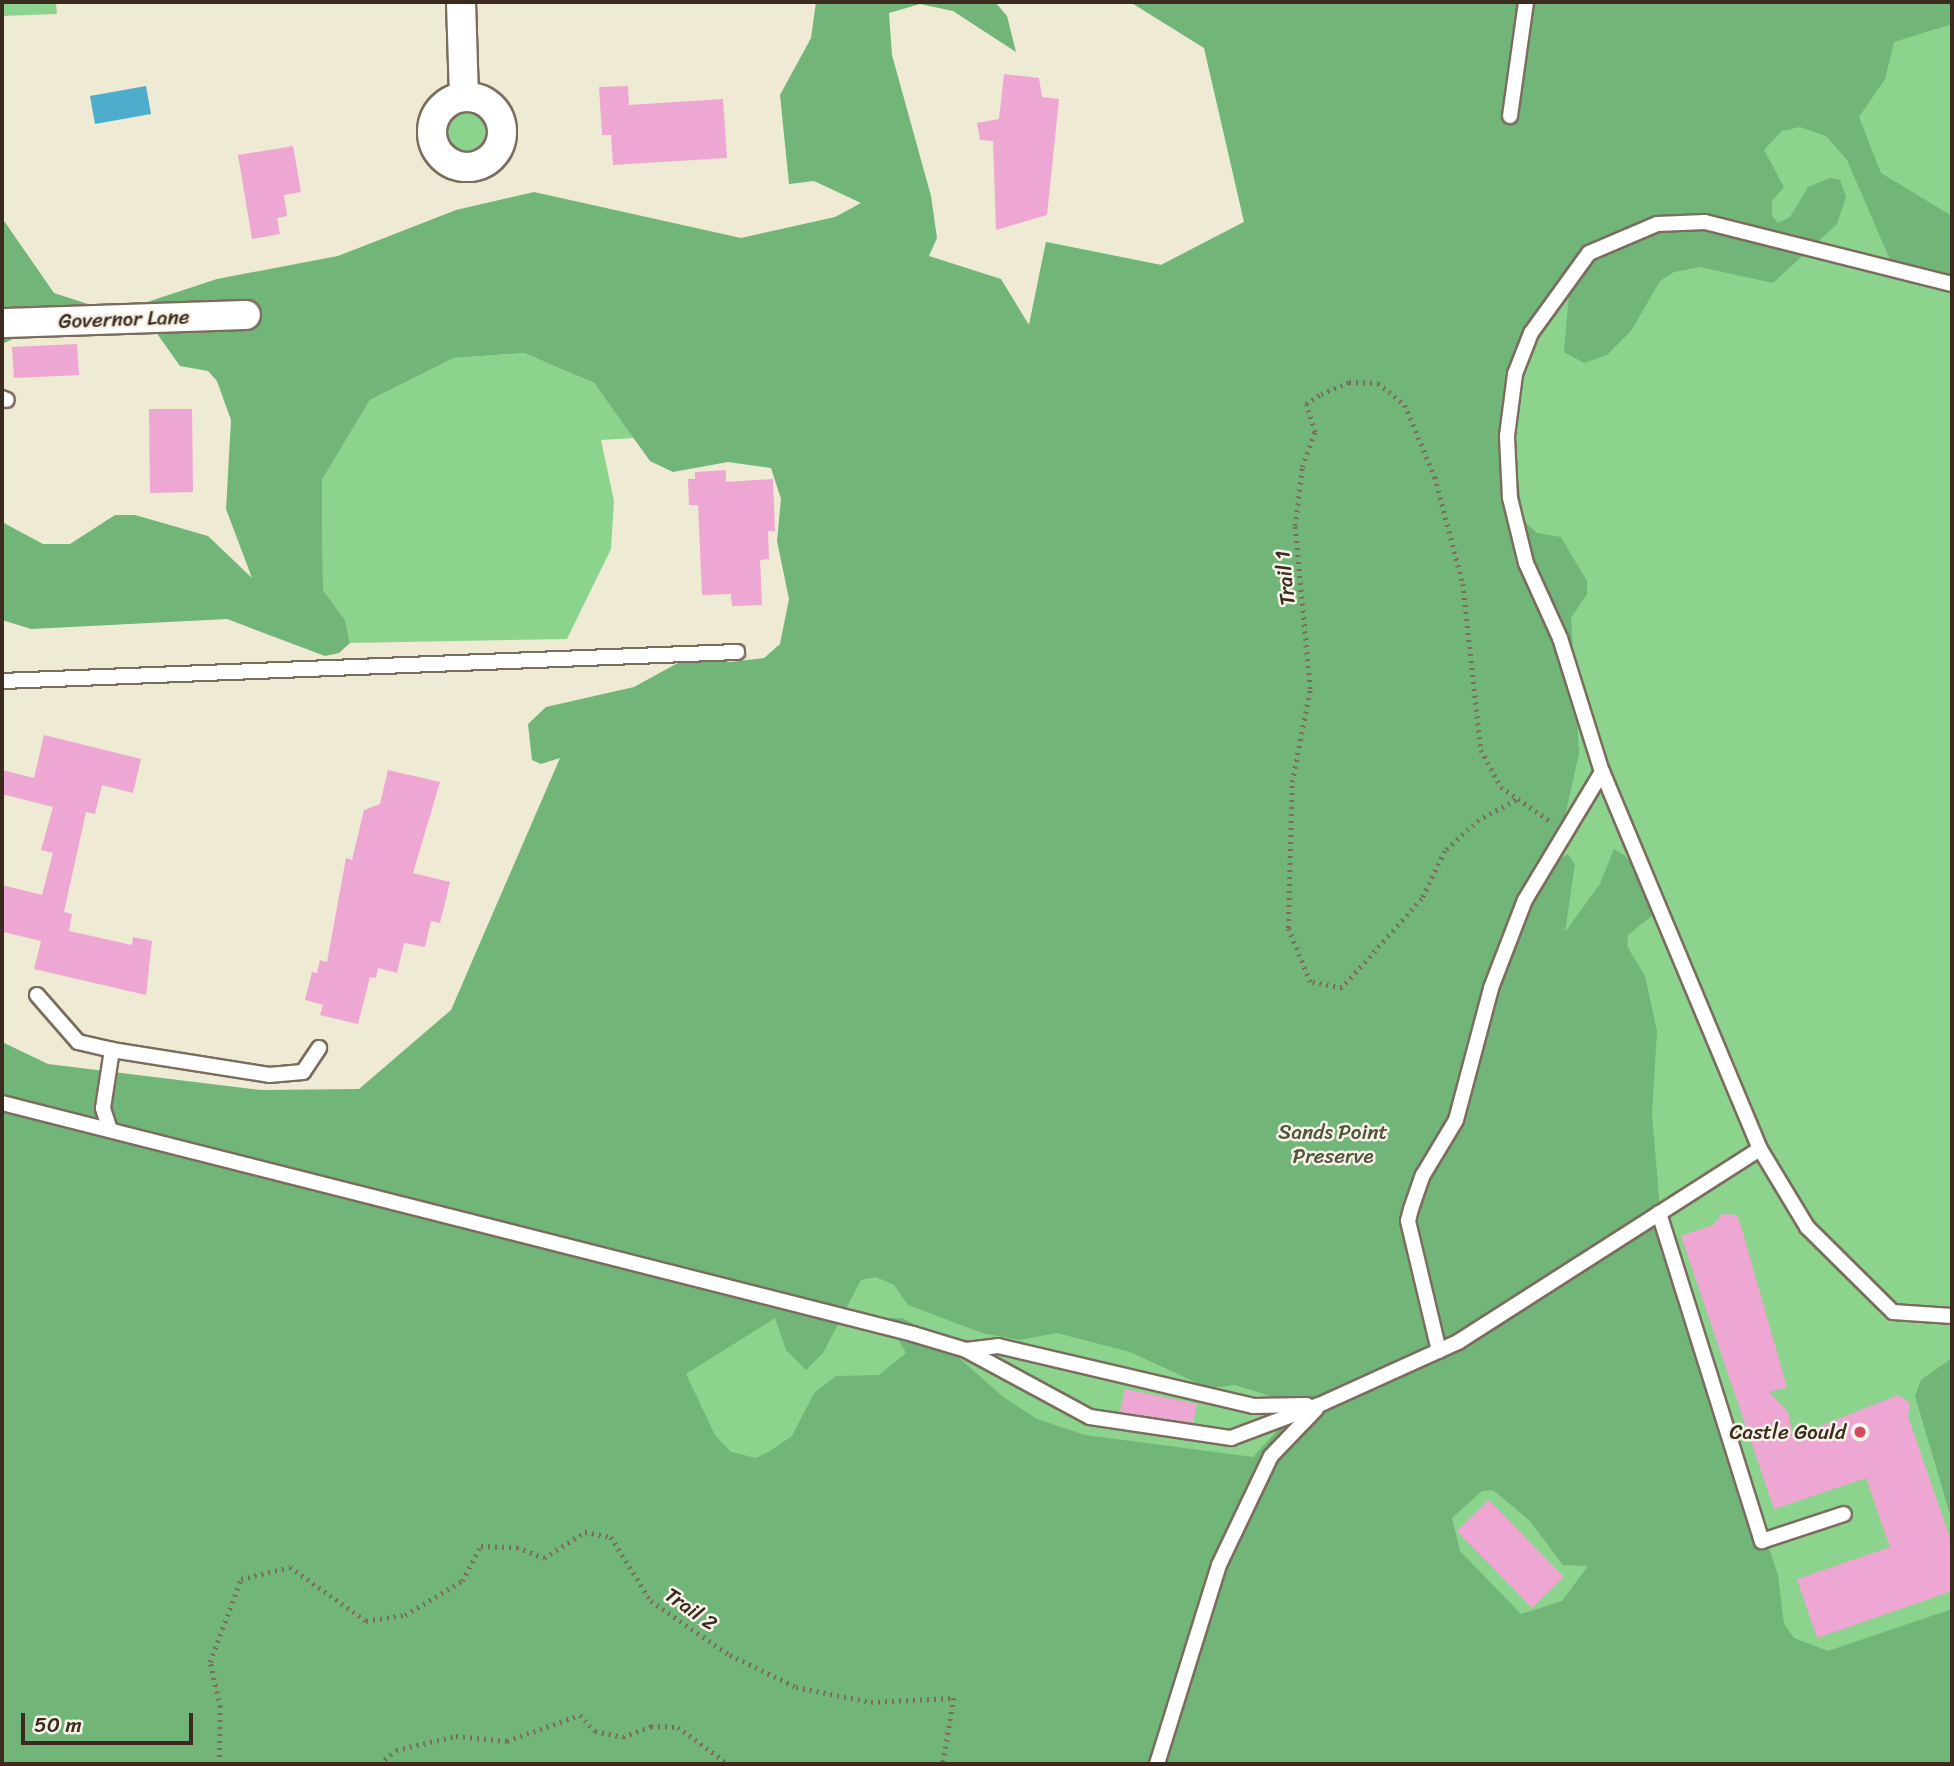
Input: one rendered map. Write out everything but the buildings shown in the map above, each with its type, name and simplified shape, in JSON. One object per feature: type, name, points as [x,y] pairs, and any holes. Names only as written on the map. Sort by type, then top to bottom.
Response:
[{"type":"street","points":[[461,2],[464,96]]},
{"type":"street","name":"Governor Lane","points":[[2,323],[246,315]]},
{"type":"lane","points":[[1510,116],[1526,2]]},
{"type":"lane","points":[[1952,284],[1705,222],[1657,224],[1620,237],[1589,253],[1562,285],[1531,333],[1515,374],[1507,436],[1510,498],[1526,563],[1560,638],[1602,772],[1760,1149],[1807,1227],[1894,1312],[1952,1316]]},
{"type":"lane","points":[[2,681],[737,652]]},
{"type":"lane","points":[[1438,1351],[1408,1222],[1411,1209],[1460,1111],[1491,988],[1525,901],[1602,772]]},
{"type":"lane","points":[[37,995],[78,1042],[112,1050],[278,1075],[303,1072],[319,1048]]},
{"type":"lane","points":[[110,1130],[103,1108],[112,1050]]},
{"type":"lane","points":[[2,1103],[966,1350],[1090,1417],[1231,1438],[1319,1405],[1438,1351],[1760,1149]]},
{"type":"lane","points":[[1659,1213],[1762,1541],[1844,1514]]},
{"type":"lane","points":[[966,1350],[998,1346],[1253,1406],[1319,1405]]},
{"type":"lane","points":[[1157,1764],[1219,1565],[1271,1456],[1319,1405]]},
{"type":"path","name":"Trail 1","points":[[1516,800],[1479,820],[1445,851],[1422,899],[1342,988],[1310,982],[1288,928],[1292,782],[1310,689],[1295,526],[1302,467],[1315,432],[1306,404],[1321,394],[1349,382],[1378,383],[1405,405],[1435,477],[1463,584],[1481,750],[1516,800],[1566,830]]},
{"type":"path","name":"Trail 2","points":[[219,1764],[220,1707],[210,1662],[241,1579],[290,1567],[366,1621],[405,1615],[462,1581],[481,1546],[517,1547],[544,1558],[585,1532],[611,1537],[651,1601],[730,1655],[796,1687],[871,1702],[954,1698],[943,1764]]},
{"type":"path","points":[[379,1764],[396,1750],[456,1736],[507,1741],[580,1715],[596,1731],[623,1737],[652,1726],[678,1727],[728,1764]]},
{"type":"green space","points":[[2,2],[56,2],[57,14],[2,16]]},
{"type":"green space","name":"Sands Point Preserve","points":[[816,2],[995,2],[1007,16],[1016,52],[953,11],[920,4],[889,13],[892,55],[931,196],[937,238],[929,256],[1001,279],[1029,325],[1046,242],[1161,265],[1244,222],[1204,48],[1130,2],[1952,2],[1952,24],[1894,42],[1885,79],[1859,117],[1881,173],[1952,216],[1952,284],[1894,269],[1847,160],[1826,136],[1800,127],[1782,131],[1764,150],[1784,187],[1772,201],[1772,216],[1778,223],[1790,217],[1808,187],[1830,178],[1840,180],[1846,197],[1837,224],[1773,283],[1700,267],[1674,272],[1660,281],[1631,331],[1607,355],[1584,363],[1564,352],[1570,283],[1535,336],[1518,377],[1513,436],[1523,520],[1537,533],[1561,537],[1587,581],[1587,594],[1571,618],[1579,753],[1555,862],[1568,854],[1575,864],[1565,932],[1600,884],[1614,849],[1624,855],[1641,874],[1654,914],[1628,935],[1627,946],[1645,976],[1657,1031],[1652,1115],[1662,1232],[1778,1575],[1784,1624],[1794,1638],[1828,1651],[1952,1609],[1952,1764],[2,1764],[2,1042],[48,1064],[261,1090],[359,1089],[451,1010],[560,758],[541,764],[532,760],[528,724],[546,707],[634,687],[696,653],[730,662],[764,658],[780,644],[789,599],[777,541],[781,499],[771,468],[728,462],[673,472],[650,461],[594,383],[524,353],[454,358],[370,400],[322,480],[323,590],[345,620],[350,643],[339,653],[325,656],[227,619],[31,629],[2,620],[2,522],[43,544],[70,544],[115,515],[135,515],[208,536],[252,578],[226,509],[231,420],[217,381],[208,371],[180,366],[153,328],[24,334],[2,344],[2,218],[54,293],[88,304],[135,306],[217,279],[338,256],[456,210],[534,192],[741,238],[835,217],[861,203],[814,181],[789,184],[780,95],[811,38]],"holes":[[[876,1277],[894,1285],[908,1305],[982,1333],[1019,1340],[1057,1333],[1130,1352],[1208,1388],[1235,1385],[1283,1400],[1306,1399],[1253,1457],[1085,1435],[1037,1419],[1002,1396],[931,1333],[902,1318],[885,1318],[906,1353],[879,1375],[836,1376],[814,1393],[792,1436],[770,1451],[756,1458],[731,1452],[715,1435],[686,1374],[775,1318],[786,1350],[806,1370],[823,1353],[861,1280]],[[1493,1490],[1529,1520],[1563,1565],[1588,1566],[1562,1601],[1521,1614],[1460,1551],[1452,1518],[1482,1491]]]},
{"type":"green space","name":"Sands Point Preserve","points":[[1952,2],[1952,1764],[2,1764],[429,1178],[802,727],[1029,326],[1046,242],[1161,265],[1244,222]]},
{"type":"green space","points":[[467,107],[484,114],[491,131],[484,148],[467,155],[450,148],[443,131],[450,114]]},
{"type":"green space","points":[[524,353],[594,383],[634,438],[601,440],[614,501],[611,549],[567,639],[350,643],[345,620],[323,590],[322,480],[370,400],[454,358]]},
{"type":"green space","points":[[1952,1358],[1952,1521],[1915,1396],[1921,1380]]},
{"type":"water","points":[[146,86],[151,114],[95,124],[90,96]]},
{"type":"place","name":"Castle Gould","points":[[1860,1432]]}]
